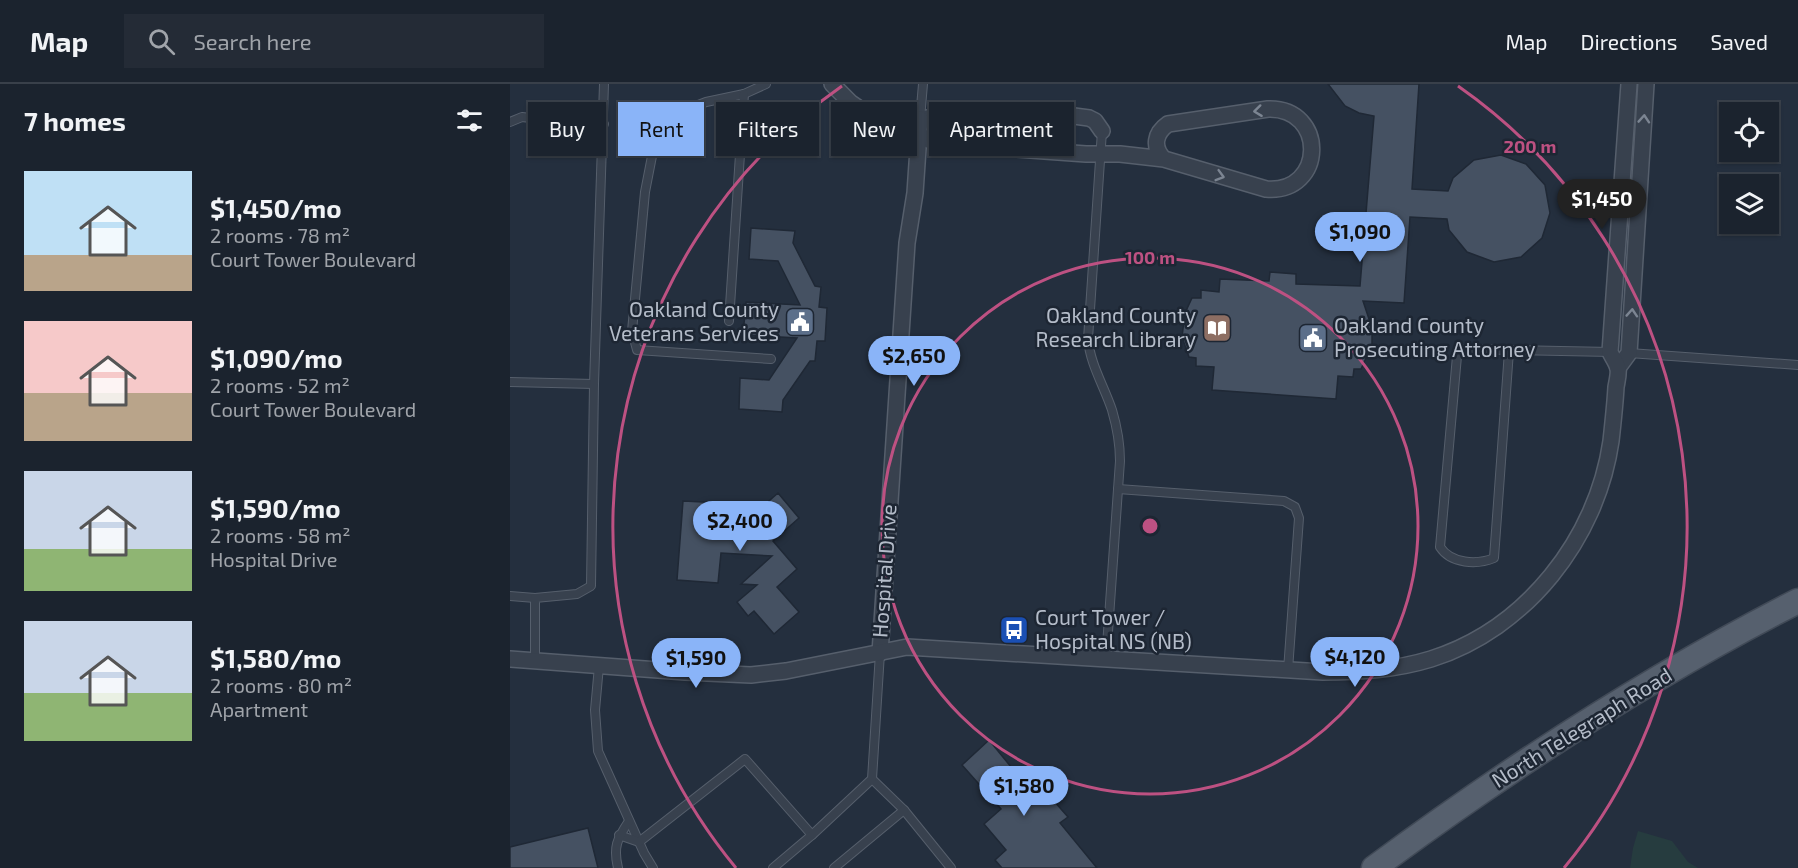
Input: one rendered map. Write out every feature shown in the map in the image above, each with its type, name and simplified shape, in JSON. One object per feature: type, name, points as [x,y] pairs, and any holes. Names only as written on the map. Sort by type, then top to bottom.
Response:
[{"type":"main road","name":"North Telegraph Road","points":[[1374,868],[1486,788],[1599,714],[1706,651],[1798,601]]},
{"type":"street","points":[[832,84],[843,97],[859,109],[882,120],[920,127],[934,143],[1086,154],[1120,154],[1164,159],[1259,188],[1278,189],[1293,184],[1306,171],[1311,160],[1312,144],[1307,129],[1295,116],[1278,110],[1259,110],[1168,124],[1160,131],[1156,141],[1159,154],[1164,159]]},
{"type":"street","points":[[1618,368],[1610,352],[1629,84]]},
{"type":"street","points":[[880,653],[907,647],[1288,671],[1369,671],[1400,668],[1426,661],[1473,641],[1526,603],[1544,585],[1569,552],[1592,510],[1603,480],[1610,449],[1618,368],[1629,353],[1646,84]]},
{"type":"street","points":[[920,127],[935,115],[984,111],[1089,118],[1095,121],[1102,131]]},
{"type":"street","name":"Hospital Drive","points":[[510,659],[751,675],[786,671],[880,653],[907,243],[915,193],[920,127]]},
{"type":"lane","points":[[604,84],[604,102]]},
{"type":"lane","points":[[766,84],[744,94],[706,102],[688,109],[666,131],[653,152],[645,192],[632,331],[637,350],[771,359]]},
{"type":"lane","points":[[920,127],[922,84]]},
{"type":"lane","points":[[729,321],[744,94]]},
{"type":"lane","points":[[510,122],[522,117],[528,118]]},
{"type":"lane","points":[[1102,131],[1088,339],[1091,358],[1112,409],[1118,435],[1120,461],[1106,660]]},
{"type":"lane","points":[[510,596],[535,598],[577,594],[591,586],[594,384],[603,156]]},
{"type":"lane","points":[[1509,351],[1494,558],[1483,562],[1457,560],[1445,555],[1440,547],[1456,356],[1463,350],[1610,352],[1798,365]]},
{"type":"lane","points":[[510,382],[594,384]]},
{"type":"lane","points":[[1118,489],[1284,501],[1295,507],[1299,518],[1288,671]]},
{"type":"lane","points":[[535,598],[535,661]]},
{"type":"lane","points":[[772,868],[813,835],[872,779],[880,653]]},
{"type":"lane","points":[[599,666],[595,710],[598,751],[653,868]]},
{"type":"lane","points":[[639,842],[746,759],[813,835]]},
{"type":"lane","points":[[872,779],[904,810],[951,868]]},
{"type":"lane","points":[[834,868],[904,810]]},
{"type":"lane","points":[[618,868],[615,852],[620,835],[629,821]]},
{"type":"lane","points":[[620,835],[639,842]]},
{"type":"green space","points":[[1638,831],[1672,841],[1688,862],[1698,868],[1630,868]]},
{"type":"building","points":[[1328,84],[1419,84],[1412,189],[1448,191],[1453,178],[1474,160],[1501,155],[1526,164],[1545,185],[1550,213],[1542,238],[1521,257],[1494,262],[1467,252],[1449,230],[1447,219],[1410,217],[1404,303],[1363,301],[1372,328],[1372,345],[1361,369],[1354,369],[1353,377],[1338,376],[1336,399],[1212,390],[1214,367],[1196,366],[1196,358],[1189,357],[1182,337],[1185,313],[1192,298],[1201,298],[1201,290],[1219,292],[1220,279],[1269,281],[1270,272],[1296,274],[1296,284],[1360,286],[1374,116],[1359,113],[1345,106]]},
{"type":"building","points":[[751,228],[795,231],[793,243],[815,286],[821,287],[819,307],[827,308],[825,341],[817,341],[815,361],[810,361],[783,400],[782,412],[739,409],[740,378],[769,380],[797,338],[743,335],[746,302],[800,305],[778,261],[749,259]]},
{"type":"building","points":[[778,493],[799,518],[773,541],[797,569],[777,587],[799,612],[774,634],[754,611],[748,616],[737,602],[757,585],[741,584],[772,556],[721,553],[718,583],[677,580],[683,501],[724,503],[724,511],[744,512],[749,508],[754,514]]},
{"type":"building","points":[[989,740],[1025,784],[1033,777],[1068,817],[1060,823],[1097,868],[1002,868],[995,860],[1006,850],[984,824],[1001,809],[962,765]]},
{"type":"building","points":[[588,828],[598,868],[510,868],[510,847]]},
{"type":"place","name":"Oakland County Veterans Services","points":[[800,322]]},
{"type":"place","name":"Oakland County Research Library","points":[[1217,328]]},
{"type":"place","name":"Oakland County Prosecuting Attorney","points":[[1313,338]]},
{"type":"place","name":"Court Tower / Hospital NS (NB)","points":[[1014,630]]}]
